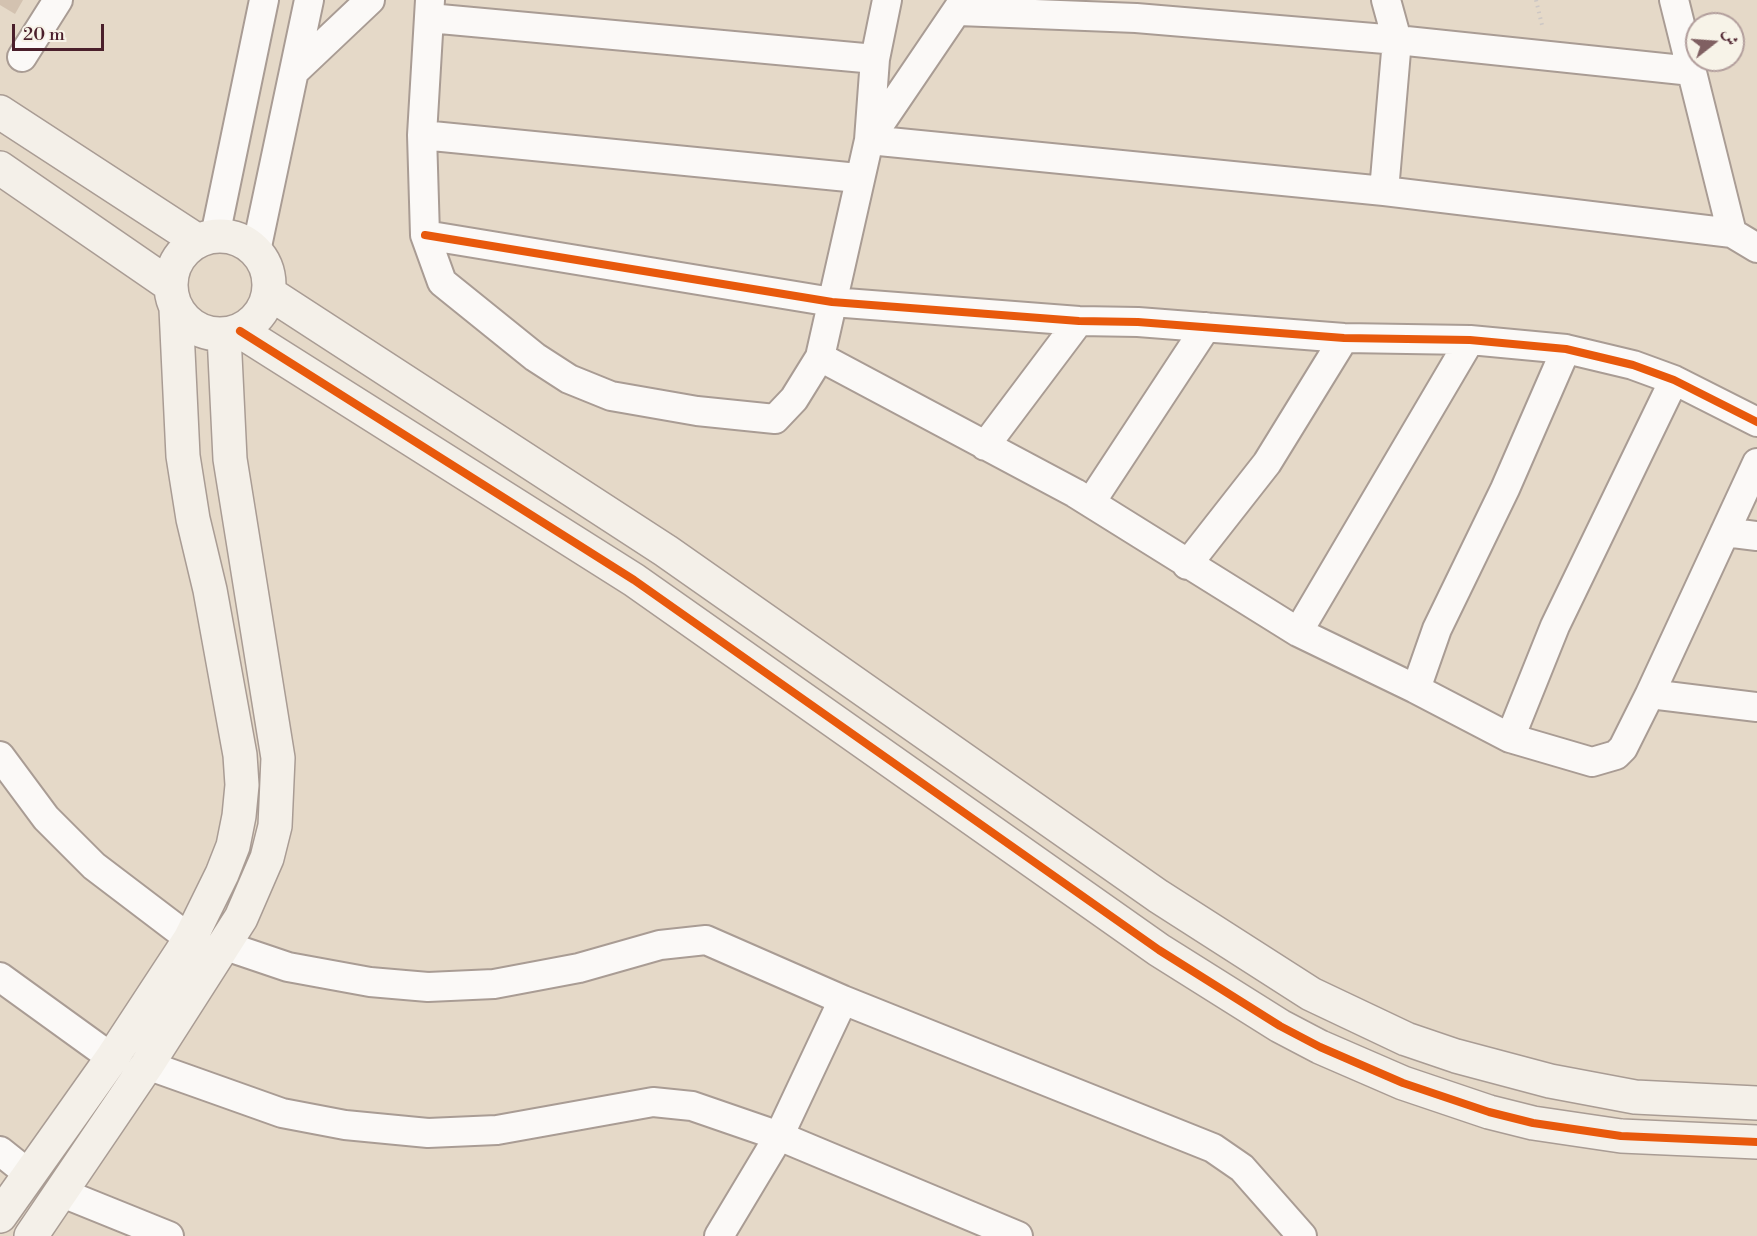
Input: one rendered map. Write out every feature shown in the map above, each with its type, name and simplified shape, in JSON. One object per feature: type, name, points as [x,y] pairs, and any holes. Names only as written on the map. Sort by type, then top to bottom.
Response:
[{"type":"street","points":[[22,57],[58,0]]},
{"type":"street","points":[[0,1216],[112,1058],[190,939],[233,846],[242,785],[240,755],[228,685],[193,519],[183,456],[173,297],[177,259],[207,238],[264,0]]},
{"type":"street","points":[[256,251],[309,0]]},
{"type":"street","points":[[296,70],[370,0]]},
{"type":"street","points":[[875,59],[429,9],[422,135],[425,235],[442,282],[535,357],[569,379],[611,396],[697,411],[775,419],[794,399],[820,357],[868,140],[875,59],[887,0]]},
{"type":"street","points":[[1384,191],[1396,40],[1386,0]]},
{"type":"street","points":[[1674,0],[1685,43]]},
{"type":"street","points":[[868,140],[962,6],[1396,40],[1685,70]]},
{"type":"street","points":[[1692,72],[1732,232]]},
{"type":"street","points":[[0,112],[207,238],[237,239],[256,251],[267,271],[269,293],[259,315],[232,333]]},
{"type":"street","points":[[422,135],[858,178]]},
{"type":"street","points":[[868,140],[1384,191],[1732,232],[1757,248]]},
{"type":"street","points":[[0,168],[173,297],[183,319],[202,332],[232,333],[634,580],[1149,943],[1280,1026],[1361,1066],[1403,1083],[1489,1112],[1533,1123],[1621,1136],[1757,1142]]},
{"type":"street","points":[[425,235],[832,302],[1344,338],[1470,340],[1566,349],[1633,365],[1674,380],[1757,422]]},
{"type":"street","points":[[269,293],[666,551],[1158,896],[1311,994],[1407,1039],[1456,1056],[1550,1081],[1635,1097],[1757,1103]]},
{"type":"street","points":[[985,446],[1079,321]]},
{"type":"street","points":[[1091,502],[1206,327]]},
{"type":"street","points":[[31,1236],[147,1065],[246,908],[267,858],[275,826],[278,758],[230,459],[232,333]]},
{"type":"street","points":[[1188,565],[1267,463],[1344,338]]},
{"type":"street","points":[[1298,632],[1470,340]]},
{"type":"street","points":[[1416,689],[1437,629],[1505,489],[1566,349]]},
{"type":"street","points":[[820,357],[1091,502],[1298,632],[1510,738],[1592,762],[1616,755],[1635,728],[1757,463]]},
{"type":"street","points":[[1510,738],[1555,626],[1674,380]]},
{"type":"street","points":[[1725,532],[1757,536]]},
{"type":"street","points":[[1650,694],[1757,707]]},
{"type":"street","points":[[0,756],[46,818],[94,866],[190,939]]},
{"type":"street","points":[[223,945],[288,967],[370,982],[428,987],[494,984],[579,968],[660,945],[706,940],[843,1000],[1213,1148],[1242,1168],[1302,1236]]},
{"type":"street","points":[[0,977],[112,1058]]},
{"type":"street","points":[[719,1236],[779,1136],[843,1000]]},
{"type":"street","points":[[147,1065],[282,1113],[345,1125],[428,1133],[497,1130],[653,1102],[692,1106],[779,1136],[1018,1236]]},
{"type":"street","points":[[0,1151],[30,1174]]},
{"type":"street","points":[[60,1192],[169,1236]]},
{"type":"building","points":[[0,0],[23,0],[15,14],[0,5]]},
{"type":"cycle path","points":[[425,235],[832,302],[1344,338],[1470,340],[1566,349],[1633,365],[1674,380],[1757,422]]},
{"type":"cycle path","points":[[240,331],[634,580],[1159,950],[1280,1026],[1320,1047],[1403,1083],[1489,1112],[1533,1123],[1621,1136],[1757,1142]]}]
